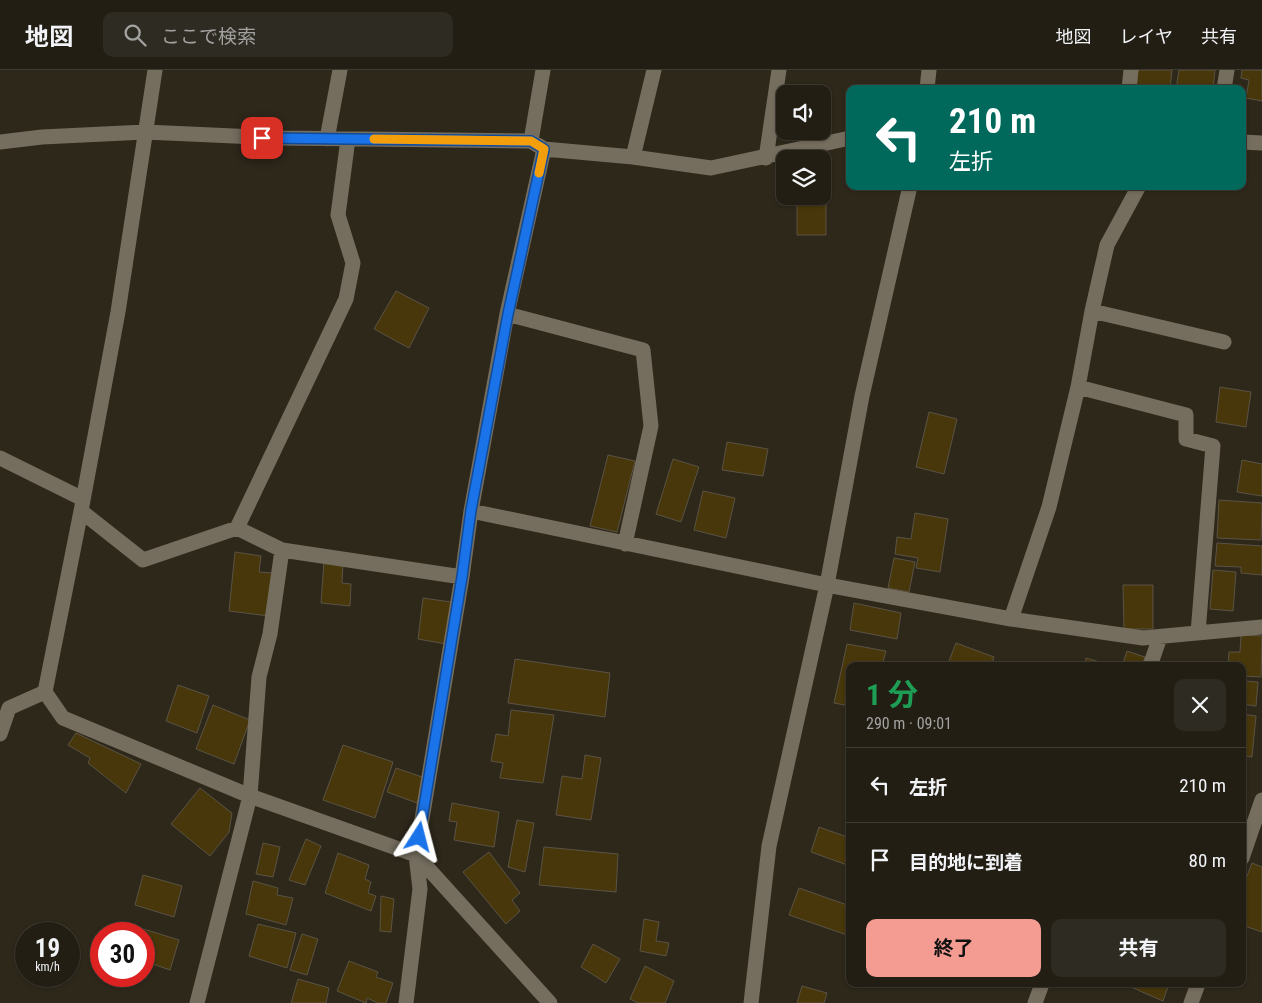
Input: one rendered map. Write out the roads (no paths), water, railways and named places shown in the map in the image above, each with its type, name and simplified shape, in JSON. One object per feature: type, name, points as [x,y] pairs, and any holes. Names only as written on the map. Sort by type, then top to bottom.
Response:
[{"type":"street","points":[[155,70],[118,312],[45,692],[63,718],[250,796],[416,855],[550,1003]]},
{"type":"street","points":[[327,139],[340,70]]},
{"type":"street","points":[[406,1003],[420,889],[416,855],[462,577],[471,510],[508,314],[537,145],[543,70]]},
{"type":"street","points":[[633,156],[654,70]]},
{"type":"street","points":[[766,158],[779,70]]},
{"type":"street","points":[[927,85],[929,70]]},
{"type":"street","points":[[1129,85],[1131,70]]},
{"type":"street","points":[[1225,85],[1227,70]]},
{"type":"street","points":[[0,142],[42,136],[145,132],[537,145],[633,156],[711,168],[766,158],[846,139]]},
{"type":"street","points":[[237,528],[346,299],[353,263],[338,215],[348,139]]},
{"type":"street","points":[[1246,142],[1262,143]]},
{"type":"street","points":[[751,1003],[769,846],[827,585],[862,396],[909,190]]},
{"type":"street","points":[[1011,619],[1049,507],[1078,387],[1106,244],[1137,190]]},
{"type":"street","points":[[1092,311],[1224,342]]},
{"type":"street","points":[[508,314],[643,350],[651,426],[625,544]]},
{"type":"street","points":[[1078,387],[1186,416],[1186,439],[1213,446],[1198,633]]},
{"type":"street","points":[[0,458],[82,505],[143,560],[237,528],[282,550],[462,577]]},
{"type":"street","points":[[471,510],[625,544],[827,585],[1011,619],[1142,638],[1262,627]]},
{"type":"street","points":[[197,1003],[250,796],[259,677],[270,634],[282,550]]},
{"type":"street","points":[[1151,662],[1160,637]]},
{"type":"street","points":[[0,734],[5,703],[45,692]]},
{"type":"street","points":[[1246,846],[1262,800]]},
{"type":"street","points":[[1035,1003],[1041,987]]},
{"type":"street","points":[[1191,1003],[1197,987]]}]
